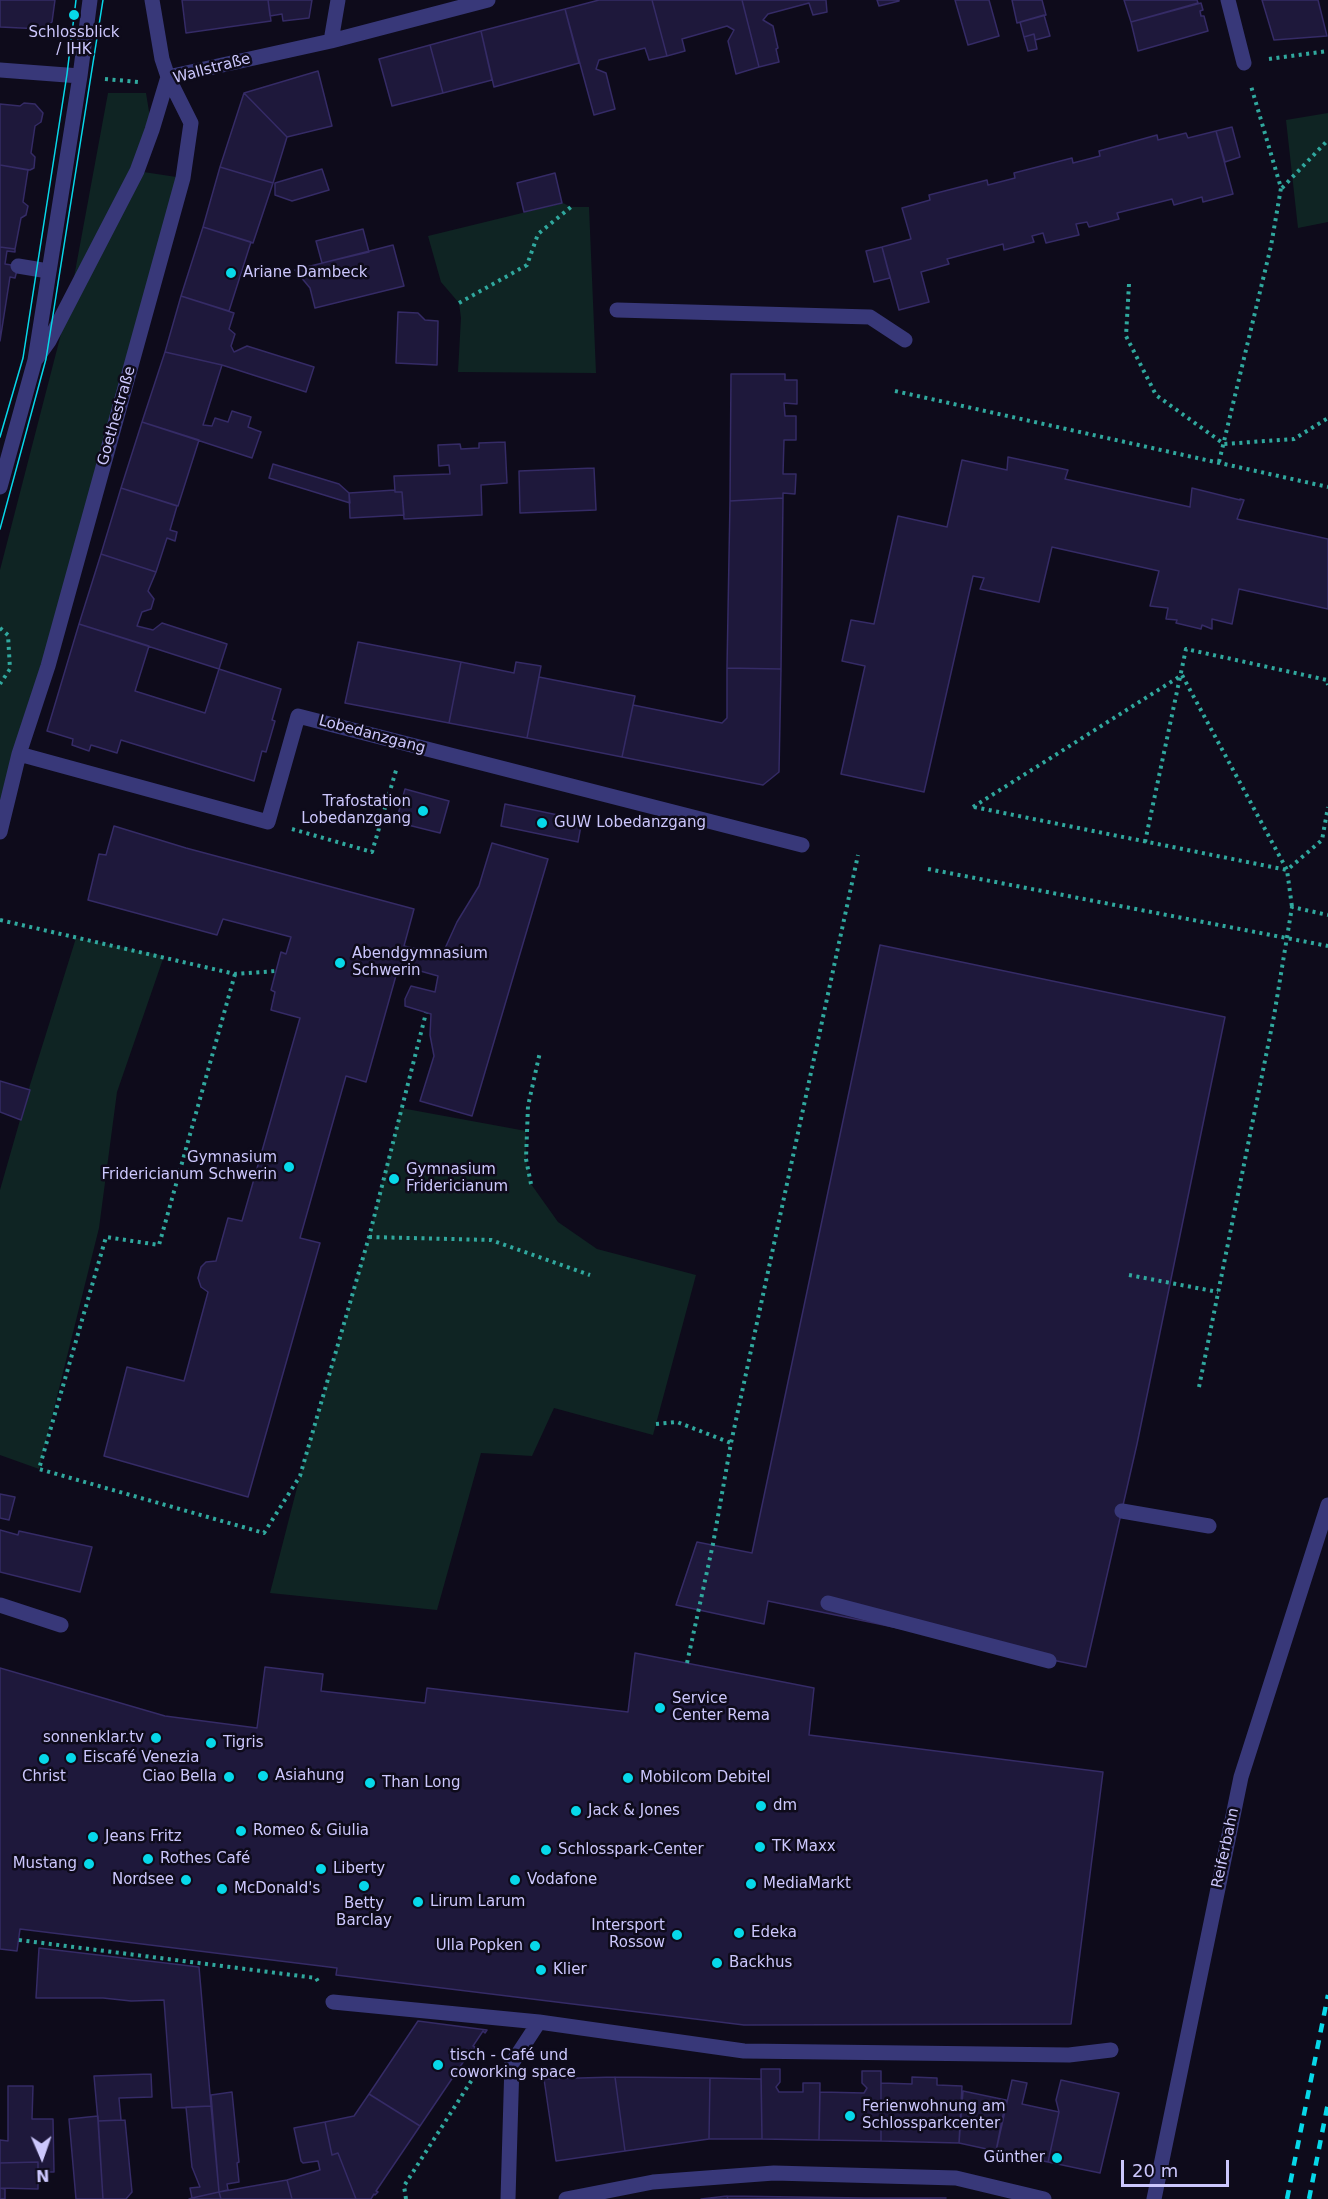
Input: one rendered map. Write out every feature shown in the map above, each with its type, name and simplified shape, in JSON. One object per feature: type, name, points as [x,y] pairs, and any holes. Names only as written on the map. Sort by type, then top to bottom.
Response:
[{"type":"street","points":[[0,487],[35,360],[90,0]]},
{"type":"street","name":"Goethestraße","points":[[0,832],[19,754],[48,666],[183,178],[191,123],[168,77],[162,59],[152,0]]},
{"type":"street","points":[[331,41],[338,0]]},
{"type":"street","name":"Wallstraße","points":[[35,360],[49,341],[137,171],[168,77],[331,41],[488,0]]},
{"type":"street","points":[[1228,0],[1244,63]]},
{"type":"street","points":[[0,69],[80,76]]},
{"type":"street","points":[[18,266],[48,271]]},
{"type":"street","points":[[617,309],[870,317],[905,340]]},
{"type":"street","name":"Lobedanzgang","points":[[268,822],[298,716],[802,845]]},
{"type":"street","points":[[19,754],[268,822]]},
{"type":"street","name":"Reiferbahn","points":[[1154,2199],[1241,1777],[1328,1505]]},
{"type":"street","points":[[1122,1511],[1209,1526]]},
{"type":"street","points":[[828,1603],[1049,1661]]},
{"type":"street","points":[[0,1605],[61,1625]]},
{"type":"street","points":[[333,2002],[539,2022],[744,2051],[1069,2055],[1111,2050]]},
{"type":"street","points":[[508,2199],[512,2063],[539,2022]]},
{"type":"street","points":[[566,2199],[653,2182],[774,2173],[956,2178],[1044,2199]]},
{"type":"path","points":[[1219,462],[1272,246],[1281,188],[1244,63],[1328,51]]},
{"type":"path","points":[[104,79],[146,82]]},
{"type":"path","points":[[1281,188],[1328,140]]},
{"type":"path","points":[[459,303],[527,265],[538,234],[571,207]]},
{"type":"path","points":[[1129,284],[1126,336],[1156,395],[1224,444],[1294,439],[1328,418]]},
{"type":"path","points":[[895,391],[1328,487]]},
{"type":"path","points":[[0,628],[8,635],[10,669],[0,684]]},
{"type":"path","points":[[1144,842],[1186,649],[1327,680],[1328,685]]},
{"type":"path","points":[[1182,675],[973,807],[1287,870]]},
{"type":"path","points":[[1182,675],[1287,870],[1292,907],[1274,1016],[1199,1387]]},
{"type":"path","points":[[268,822],[372,852],[404,743]]},
{"type":"path","points":[[1287,870],[1322,840],[1328,807]]},
{"type":"path","points":[[687,1664],[713,1544],[731,1443],[858,855]]},
{"type":"path","points":[[928,869],[1328,946]]},
{"type":"path","points":[[1292,907],[1328,915]]},
{"type":"path","points":[[0,920],[235,974],[276,971]]},
{"type":"path","points":[[235,974],[159,1245],[106,1237],[39,1469],[264,1533],[300,1476],[369,1237],[426,1013]]},
{"type":"path","points":[[531,1184],[526,1159],[528,1106],[540,1052]]},
{"type":"path","points":[[369,1237],[491,1240],[590,1275]]},
{"type":"path","points":[[1129,1275],[1218,1292]]},
{"type":"path","points":[[656,1424],[677,1422],[731,1443]]},
{"type":"path","points":[[19,1940],[316,1978],[333,2002]]},
{"type":"path","points":[[406,2199],[404,2186],[475,2075]]},
{"type":"green space","points":[[108,93],[146,93],[152,130],[137,171],[183,178],[0,832],[0,570],[70,299]]},
{"type":"green space","points":[[1328,113],[1328,222],[1298,228],[1286,120]]},
{"type":"green space","points":[[563,203],[571,207],[589,207],[596,373],[458,372],[461,318],[459,303],[441,282],[428,236]]},
{"type":"green space","points":[[76,938],[164,956],[117,1092],[99,1228],[39,1469],[0,1455],[0,1190]]},
{"type":"green space","points":[[401,1108],[526,1131],[526,1159],[531,1184],[558,1222],[597,1249],[696,1275],[653,1435],[554,1408],[532,1456],[481,1453],[437,1610],[270,1593],[300,1476],[369,1237]]},
{"type":"building","points":[[0,0],[55,0],[52,22],[42,29],[0,27]]},
{"type":"building","points":[[182,0],[268,0],[271,21],[186,33]]},
{"type":"building","points":[[268,0],[312,0],[309,18],[283,21],[282,14],[270,16]]},
{"type":"building","points":[[599,0],[652,0],[667,56],[649,60],[645,48],[599,60],[596,69],[606,73],[615,109],[594,115],[565,9]]},
{"type":"building","points":[[652,0],[742,0],[759,67],[736,74],[728,41],[734,30],[727,26],[682,39],[685,51],[667,56]]},
{"type":"building","points":[[742,0],[826,0],[827,12],[813,15],[809,3],[768,14],[763,20],[773,26],[779,62],[759,67]]},
{"type":"building","points":[[877,0],[899,0],[899,1],[879,6]]},
{"type":"building","points":[[955,0],[989,0],[999,36],[968,45]]},
{"type":"building","points":[[1012,0],[1042,0],[1046,15],[1017,23]]},
{"type":"building","points":[[1124,0],[1197,0],[1198,3],[1131,22]]},
{"type":"building","points":[[1262,0],[1318,0],[1327,36],[1274,40]]},
{"type":"building","points":[[1201,3],[1203,10],[1200,11],[1201,16],[1204,16],[1208,31],[1138,51],[1131,22]]},
{"type":"building","points":[[565,9],[579,63],[494,87],[481,31]]},
{"type":"building","points":[[1044,15],[1050,36],[1035,40],[1034,34],[1024,37],[1020,22]]},
{"type":"building","points":[[481,31],[492,80],[443,93],[430,45]]},
{"type":"building","points":[[1034,34],[1037,49],[1028,51],[1024,37]]},
{"type":"building","points":[[430,45],[443,93],[392,106],[379,59]]},
{"type":"building","points":[[318,71],[332,126],[287,137],[244,93]]},
{"type":"building","points":[[244,93],[287,137],[273,183],[220,167]]},
{"type":"building","points":[[24,103],[35,104],[43,113],[41,122],[35,126],[31,153],[35,157],[34,168],[30,170],[0,165],[0,104],[20,106]]},
{"type":"building","points":[[1232,127],[1240,157],[1225,162],[1216,131]]},
{"type":"building","points":[[1216,131],[1233,194],[1203,202],[1202,197],[1174,205],[1172,199],[1117,213],[1119,219],[1089,227],[1087,222],[1076,224],[1079,235],[1046,243],[1043,233],[1032,236],[1034,242],[1004,250],[1003,244],[947,259],[949,264],[921,272],[929,302],[899,310],[882,247],[911,239],[902,208],[930,200],[929,195],[987,180],[988,185],[1015,178],[1014,173],[1072,158],[1073,163],[1100,156],[1099,151],[1157,135],[1158,140],[1186,133],[1188,138]]},
{"type":"building","points":[[0,165],[28,170],[23,202],[28,206],[26,215],[21,218],[15,249],[0,247]]},
{"type":"building","points":[[220,167],[273,183],[253,243],[203,227]]},
{"type":"building","points":[[322,169],[329,190],[292,201],[275,195],[275,183]]},
{"type":"building","points":[[555,173],[562,203],[524,212],[517,183]]},
{"type":"building","points":[[203,227],[251,242],[229,311],[181,296]]},
{"type":"building","points":[[363,229],[369,252],[322,263],[316,241]]},
{"type":"building","points":[[393,245],[404,286],[315,308],[310,288],[295,270]]},
{"type":"building","points":[[0,247],[15,249],[15,252],[7,251],[5,264],[18,266],[15,278],[10,277],[0,341]]},
{"type":"building","points":[[882,247],[890,278],[874,282],[866,251]]},
{"type":"building","points":[[181,296],[234,313],[229,329],[235,334],[231,346],[234,352],[247,346],[314,367],[306,392],[222,365],[165,352]]},
{"type":"building","points":[[398,312],[418,313],[425,320],[438,321],[437,365],[396,363]]},
{"type":"building","points":[[165,352],[222,365],[203,425],[212,426],[215,418],[228,422],[232,411],[251,417],[248,427],[261,432],[252,458],[142,422]]},
{"type":"building","points":[[731,374],[785,374],[785,380],[797,380],[797,404],[784,403],[785,416],[796,416],[796,440],[784,440],[783,474],[796,474],[795,494],[783,493],[783,498],[730,501]]},
{"type":"building","points":[[142,422],[199,440],[178,506],[121,488]]},
{"type":"building","points":[[505,442],[507,483],[481,485],[482,515],[404,519],[402,492],[395,492],[394,476],[450,474],[449,465],[439,466],[438,445],[460,444],[461,449],[479,448],[479,443]]},
{"type":"building","points":[[1008,457],[1068,470],[1065,479],[1190,507],[1192,488],[1244,500],[1237,519],[1328,539],[1328,609],[1239,589],[1232,624],[1212,619],[1212,629],[1202,625],[1201,629],[1176,623],[1177,620],[1166,619],[1168,608],[1150,606],[1159,571],[1052,547],[1039,602],[980,589],[984,578],[973,576],[924,792],[841,774],[865,666],[842,661],[851,620],[874,624],[898,516],[947,527],[962,460],[1007,470]]},
{"type":"building","points":[[273,464],[339,484],[349,493],[350,503],[269,478]]},
{"type":"building","points":[[594,468],[596,510],[520,513],[519,471]]},
{"type":"building","points":[[121,488],[177,506],[170,530],[177,532],[175,541],[167,538],[156,572],[101,554]]},
{"type":"building","points":[[395,490],[395,492],[402,492],[404,515],[350,518],[349,493]]},
{"type":"building","points":[[783,498],[781,669],[727,668],[730,501]]},
{"type":"building","points":[[101,554],[156,572],[148,591],[154,599],[151,609],[142,612],[137,626],[153,630],[162,623],[227,644],[219,669],[79,624]]},
{"type":"building","points":[[79,624],[149,646],[135,691],[205,713],[219,669],[281,689],[266,752],[262,751],[254,781],[121,740],[117,753],[91,745],[89,751],[72,745],[73,739],[47,731]]},
{"type":"building","points":[[358,642],[461,662],[449,723],[345,703]]},
{"type":"building","points":[[461,662],[514,673],[516,662],[541,666],[527,738],[449,723]]},
{"type":"building","points":[[727,668],[781,669],[779,772],[763,785],[622,757],[633,705],[722,723],[727,718]]},
{"type":"building","points":[[539,677],[635,696],[622,757],[527,738]]},
{"type":"building","name":"Trafostation Lobedanzgang","points":[[405,789],[449,801],[440,833],[396,822]]},
{"type":"building","name":"GUW Lobedanzgang","points":[[505,804],[582,820],[578,842],[501,826]]},
{"type":"building","name":"Gymnasium Fridericianum Schwerin","points":[[114,826],[186,848],[414,909],[404,946],[442,955],[457,922],[479,886],[492,843],[548,859],[472,1116],[420,1101],[434,1056],[430,1035],[431,1014],[405,1006],[405,999],[411,986],[435,992],[438,976],[399,965],[366,1082],[346,1076],[300,1238],[320,1243],[248,1497],[104,1456],[127,1367],[184,1381],[208,1292],[201,1287],[198,1278],[201,1267],[206,1262],[216,1261],[228,1218],[242,1221],[300,1018],[271,1010],[275,992],[271,990],[281,952],[286,954],[291,937],[223,919],[217,935],[88,900],[99,854],[106,855]]},
{"type":"building","points":[[880,945],[1225,1017],[1137,1444],[1086,1667],[768,1601],[764,1624],[676,1605],[697,1542],[752,1553]]},
{"type":"building","points":[[0,1081],[30,1090],[21,1120],[0,1112]]},
{"type":"building","points":[[0,1494],[15,1497],[9,1520],[0,1518]]},
{"type":"building","points":[[0,1530],[18,1535],[19,1531],[92,1547],[80,1592],[0,1572]]},
{"type":"building","name":"Schlosspark-Center","points":[[635,1653],[814,1688],[809,1735],[1103,1772],[1071,2024],[744,2025],[336,1975],[337,1968],[20,1929],[17,1951],[0,1949],[0,1668],[165,1716],[257,1728],[265,1667],[323,1674],[321,1691],[425,1703],[427,1688],[628,1712]]},
{"type":"building","points":[[39,1948],[199,1967],[211,2106],[172,2108],[164,2000],[36,1998]]},
{"type":"building","points":[[418,2021],[487,2030],[485,2033],[483,2031],[473,2046],[475,2047],[420,2126],[369,2094]]},
{"type":"building","points":[[761,2069],[780,2069],[780,2082],[776,2087],[779,2092],[803,2092],[803,2083],[820,2083],[819,2140],[762,2139]]},
{"type":"building","name":"Ferienwohnung am Schlossparkcenter","points":[[862,2071],[881,2071],[881,2141],[819,2140],[820,2092],[864,2093],[867,2088],[862,2083]]},
{"type":"building","points":[[151,2074],[152,2097],[119,2098],[121,2120],[98,2121],[94,2076]]},
{"type":"building","points":[[615,2077],[710,2078],[709,2139],[625,2151]]},
{"type":"building","points":[[615,2077],[625,2151],[556,2161],[544,2079]]},
{"type":"building","points":[[912,2077],[937,2078],[937,2085],[962,2086],[959,2143],[881,2141],[881,2083],[912,2084]]},
{"type":"building","points":[[710,2078],[761,2079],[762,2139],[709,2139]]},
{"type":"building","points":[[1012,2080],[1027,2083],[1022,2104],[1059,2112],[1048,2162],[996,2151]]},
{"type":"building","points":[[1061,2080],[1119,2093],[1100,2173],[1048,2162],[1059,2112],[1056,2100]]},
{"type":"building","points":[[8,2086],[33,2086],[32,2119],[53,2119],[54,2172],[38,2172],[38,2162],[0,2163],[0,2140],[8,2141]]},
{"type":"building","points":[[963,2091],[1006,2100],[996,2151],[959,2143]]},
{"type":"building","points":[[232,2092],[239,2182],[227,2184],[228,2190],[219,2192],[211,2095]]},
{"type":"building","points":[[369,2094],[420,2126],[376,2191],[378,2192],[371,2199],[356,2199],[338,2153],[332,2155],[325,2122],[354,2116]]},
{"type":"building","points":[[211,2106],[219,2192],[192,2198],[190,2188],[200,2187],[192,2167],[186,2107]]},
{"type":"building","points":[[98,2116],[103,2199],[76,2199],[69,2119]]},
{"type":"building","points":[[125,2120],[132,2192],[126,2199],[103,2199],[98,2121]]},
{"type":"building","points":[[325,2122],[332,2155],[338,2153],[356,2199],[292,2199],[287,2180],[320,2170],[318,2161],[303,2163],[301,2161],[294,2128]]},
{"type":"building","points":[[38,2162],[38,2189],[0,2188],[0,2163]]},
{"type":"building","points":[[287,2180],[292,2199],[221,2199],[219,2192]]},
{"type":"building","points":[[0,2188],[5,2189],[5,2199],[0,2199]]},
{"type":"building","points":[[219,2192],[221,2199],[189,2199],[192,2198]]},
{"type":"building","points":[[727,2196],[728,2199],[701,2199]]},
{"type":"building","points":[[727,2196],[864,2198],[728,2199]]},
{"type":"building","points":[[864,2198],[946,2198],[864,2199]]},
{"type":"tram line","points":[[0,437],[23,358],[67,74],[76,0]]},
{"type":"tram line","points":[[0,529],[46,359],[103,0]]},
{"type":"railway","points":[[1287,2199],[1328,1995]]},
{"type":"railway","points":[[1309,2199],[1328,2103]]},
{"type":"place","name":"Schlossblick / IHK","points":[[74,15]]},
{"type":"place","name":"Ariane Dambeck","points":[[231,273]]},
{"type":"place","name":"Trafostation Lobedanzgang","points":[[423,811]]},
{"type":"place","name":"GUW Lobedanzgang","points":[[542,823]]},
{"type":"place","name":"Abendgymnasium Schwerin","points":[[340,963]]},
{"type":"place","name":"Gymnasium Fridericianum Schwerin","points":[[289,1167]]},
{"type":"place","name":"Gymnasium Fridericianum","points":[[394,1179]]},
{"type":"place","name":"Service Center Rema","points":[[660,1708]]},
{"type":"place","name":"sonnenklar.tv","points":[[156,1738]]},
{"type":"place","name":"Tigris","points":[[211,1743]]},
{"type":"place","name":"Eiscafé Venezia","points":[[71,1758]]},
{"type":"place","name":"Christ","points":[[44,1759]]},
{"type":"place","name":"Asiahung","points":[[263,1776]]},
{"type":"place","name":"Ciao Bella","points":[[229,1777]]},
{"type":"place","name":"Mobilcom Debitel","points":[[628,1778]]},
{"type":"place","name":"Than Long","points":[[370,1783]]},
{"type":"place","name":"dm","points":[[761,1806]]},
{"type":"place","name":"Jack & Jones","points":[[576,1811]]},
{"type":"place","name":"Romeo & Giulia","points":[[241,1831]]},
{"type":"place","name":"Jeans Fritz","points":[[93,1837]]},
{"type":"place","name":"TK Maxx","points":[[760,1847]]},
{"type":"place","name":"Schlosspark-Center","points":[[546,1850]]},
{"type":"place","name":"Rothes Café","points":[[148,1859]]},
{"type":"place","name":"Mustang","points":[[89,1864]]},
{"type":"place","name":"Liberty","points":[[321,1869]]},
{"type":"place","name":"Nordsee","points":[[186,1880]]},
{"type":"place","name":"Vodafone","points":[[515,1880]]},
{"type":"place","name":"MediaMarkt","points":[[751,1884]]},
{"type":"place","name":"Betty Barclay","points":[[364,1886]]},
{"type":"place","name":"McDonald's","points":[[222,1889]]},
{"type":"place","name":"Lirum Larum","points":[[418,1902]]},
{"type":"place","name":"Edeka","points":[[739,1933]]},
{"type":"place","name":"Intersport Rossow","points":[[677,1935]]},
{"type":"place","name":"Ulla Popken","points":[[535,1946]]},
{"type":"place","name":"Backhus","points":[[717,1963]]},
{"type":"place","name":"Klier","points":[[541,1970]]},
{"type":"place","name":"tisch - Café und coworking space","points":[[438,2065]]},
{"type":"place","name":"Ferienwohnung am Schlossparkcenter","points":[[850,2116]]},
{"type":"place","name":"Günther","points":[[1057,2158]]}]
